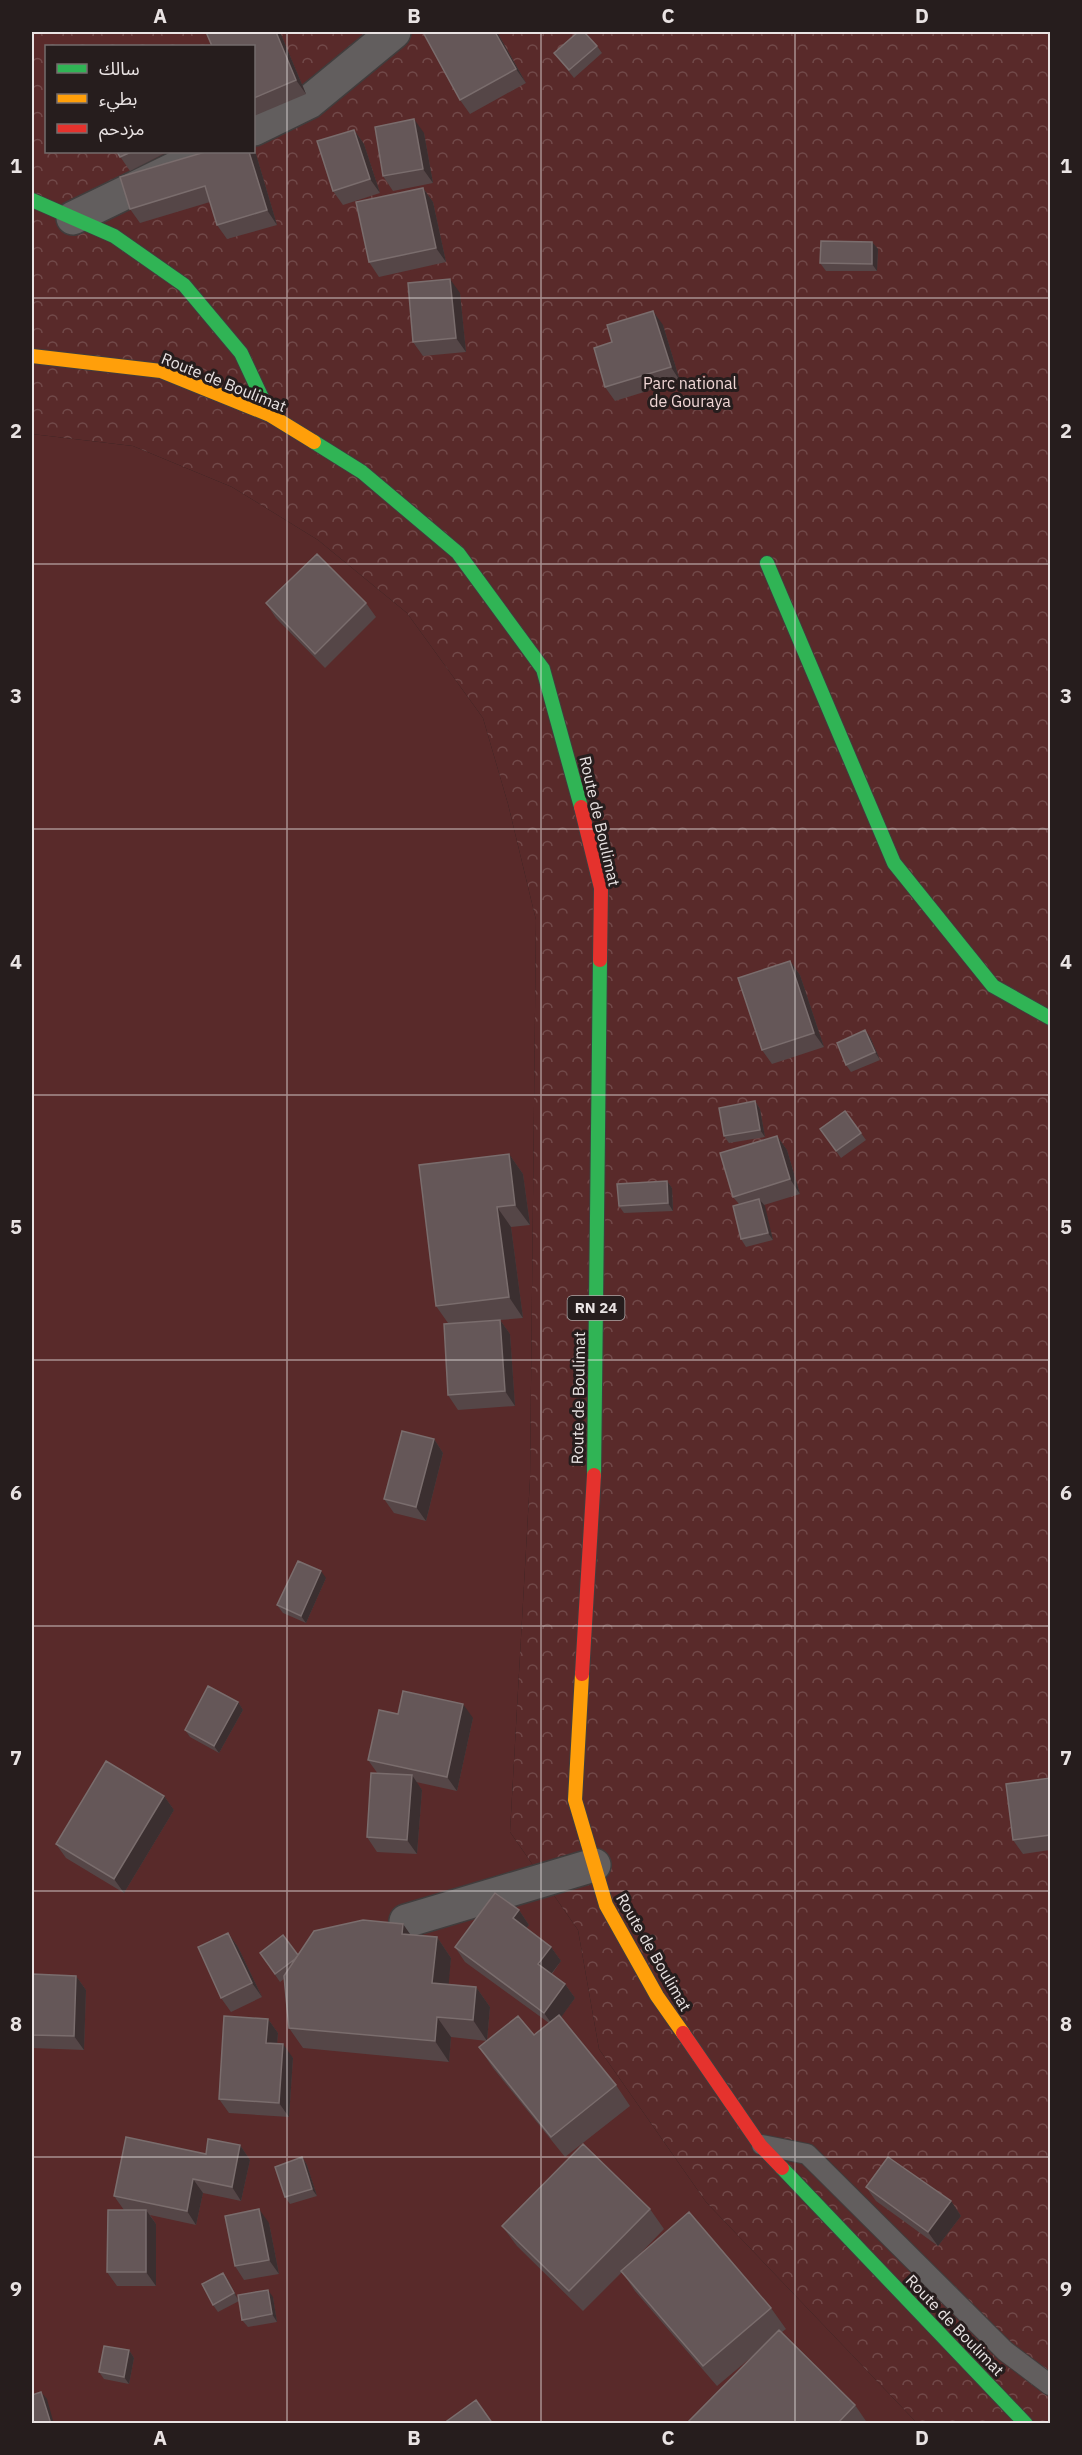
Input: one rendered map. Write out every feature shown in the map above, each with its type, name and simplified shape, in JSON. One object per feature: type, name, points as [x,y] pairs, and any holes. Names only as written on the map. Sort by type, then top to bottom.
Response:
[{"type":"main road","points":[[32,200],[114,236],[184,285],[241,353],[270,415]]},
{"type":"main road","name":"Route de Boulimat","points":[[32,356],[161,371],[270,415],[362,472],[458,552],[543,669],[571,765],[601,888],[595,1454],[575,1800],[606,1905],[657,1996],[760,2145],[1026,2424]]},
{"type":"main road","points":[[767,563],[894,863],[993,986],[1050,1018]]},
{"type":"street","points":[[255,129],[309,102],[394,32]]},
{"type":"street","points":[[73,218],[207,153]]},
{"type":"street","points":[[406,1921],[594,1865]]},
{"type":"lane","points":[[760,2145],[807,2154],[1005,2351],[1050,2385]]},
{"type":"green space","name":"Parc national de Gouraya","points":[[32,32],[1050,32],[1050,2423],[917,2423],[706,2202],[599,2049],[578,1930],[510,1832],[530,1479],[536,920],[508,804],[483,718],[407,613],[318,540],[232,487],[133,446],[32,434]]},
{"type":"green space","points":[[32,434],[133,446],[232,487],[318,540],[407,613],[483,718],[508,804],[536,920],[530,1479],[510,1832],[578,1930],[599,2049],[706,2202],[917,2423],[32,2424]]},
{"type":"building","points":[[206,32],[276,32],[296,80],[255,98],[255,45],[212,45]]},
{"type":"building","points":[[428,32],[495,32],[516,69],[460,100],[424,34]]},
{"type":"building","points":[[578,32],[584,32],[597,46],[569,70],[554,53]]},
{"type":"building","points":[[414,119],[423,169],[383,176],[375,127]]},
{"type":"building","points":[[354,130],[370,179],[333,191],[317,141]]},
{"type":"building","points":[[202,153],[249,153],[267,210],[217,225],[205,186],[130,209],[120,177]]},
{"type":"building","points":[[423,188],[436,248],[369,262],[356,202]]},
{"type":"building","points":[[821,241],[872,242],[872,264],[820,263]]},
{"type":"building","points":[[450,279],[456,338],[413,342],[408,283]]},
{"type":"building","points":[[653,311],[671,367],[605,387],[594,348],[612,342],[607,325]]},
{"type":"building","points":[[317,554],[366,603],[315,654],[266,603]]},
{"type":"building","points":[[790,961],[814,1033],[762,1050],[738,978]]},
{"type":"building","points":[[865,1030],[875,1052],[846,1065],[837,1043]]},
{"type":"building","points":[[755,1101],[760,1130],[724,1136],[719,1108]]},
{"type":"building","points":[[845,1111],[861,1133],[836,1151],[820,1129]]},
{"type":"building","points":[[777,1136],[790,1179],[733,1197],[720,1153]]},
{"type":"building","points":[[509,1154],[515,1205],[497,1207],[509,1297],[436,1306],[419,1165]]},
{"type":"building","points":[[667,1181],[668,1203],[619,1206],[617,1184]]},
{"type":"building","points":[[759,1199],[768,1233],[741,1239],[733,1206]]},
{"type":"building","points":[[500,1320],[505,1391],[448,1395],[444,1324]]},
{"type":"building","points":[[402,1431],[434,1439],[416,1507],[384,1499]]},
{"type":"building","points":[[298,1561],[321,1571],[301,1616],[277,1605]]},
{"type":"building","points":[[208,1686],[238,1702],[214,1746],[185,1730]]},
{"type":"building","points":[[403,1691],[463,1704],[447,1777],[368,1760],[379,1710],[398,1714]]},
{"type":"building","points":[[106,1761],[164,1796],[114,1879],[56,1844]]},
{"type":"building","points":[[371,1773],[412,1775],[407,1840],[367,1837]]},
{"type":"building","points":[[1050,1778],[1050,1835],[1013,1840],[1006,1784]]},
{"type":"building","points":[[495,1893],[519,1910],[513,1918],[551,1947],[538,1964],[565,1984],[544,2013],[455,1947]]},
{"type":"building","points":[[363,1920],[403,1924],[402,1934],[437,1937],[432,1983],[476,1987],[473,2020],[437,2017],[435,2041],[289,2028],[284,1976],[314,1931]]},
{"type":"building","points":[[228,1933],[252,1983],[221,1998],[198,1947]]},
{"type":"building","points":[[283,1935],[298,1955],[275,1974],[260,1953]]},
{"type":"building","points":[[32,1974],[76,1976],[74,2036],[32,2035]]},
{"type":"building","points":[[559,2015],[616,2085],[551,2137],[479,2047],[518,2016],[534,2035]]},
{"type":"building","points":[[224,2016],[268,2019],[266,2043],[283,2044],[279,2103],[219,2099]]},
{"type":"building","points":[[126,2137],[206,2154],[208,2139],[240,2145],[232,2187],[193,2179],[187,2211],[114,2196]]},
{"type":"building","points":[[583,2144],[650,2209],[569,2291],[502,2226]]},
{"type":"building","points":[[302,2157],[312,2189],[285,2197],[275,2167]]},
{"type":"building","points":[[888,2157],[951,2201],[928,2232],[866,2187]]},
{"type":"building","points":[[259,2209],[269,2260],[235,2266],[225,2216]]},
{"type":"building","points":[[108,2210],[146,2210],[146,2272],[107,2272]]},
{"type":"building","points":[[689,2212],[771,2308],[703,2366],[621,2271]]},
{"type":"building","points":[[223,2273],[234,2293],[213,2305],[202,2284]]},
{"type":"building","points":[[268,2290],[272,2314],[242,2320],[238,2295]]},
{"type":"building","points":[[779,2330],[855,2405],[837,2424],[686,2424]]},
{"type":"building","points":[[104,2346],[129,2350],[124,2377],[99,2372]]},
{"type":"building","points":[[41,2392],[51,2424],[32,2424],[32,2395]]},
{"type":"building","points":[[476,2400],[493,2424],[449,2424],[447,2421]]},
{"type":"traffic: fast","points":[[32,200],[114,236],[184,285],[241,353],[270,415]]},
{"type":"traffic: fast","points":[[314,442],[362,472],[458,553],[543,669],[581,807]]},
{"type":"traffic: fast","points":[[767,563],[894,863],[993,986],[1050,1018]]},
{"type":"traffic: fast","points":[[594,1475],[600,960]]},
{"type":"traffic: fast","points":[[782,2168],[1026,2424]]},
{"type":"traffic: slow","points":[[32,356],[161,371],[270,415],[314,442]]},
{"type":"traffic: slow","points":[[582,1674],[575,1800],[606,1905],[657,1996],[683,2033]]},
{"type":"traffic: jam","points":[[581,807],[601,888],[600,960]]},
{"type":"traffic: jam","points":[[582,1674],[594,1475]]},
{"type":"traffic: jam","points":[[683,2033],[760,2145],[782,2168]]}]
